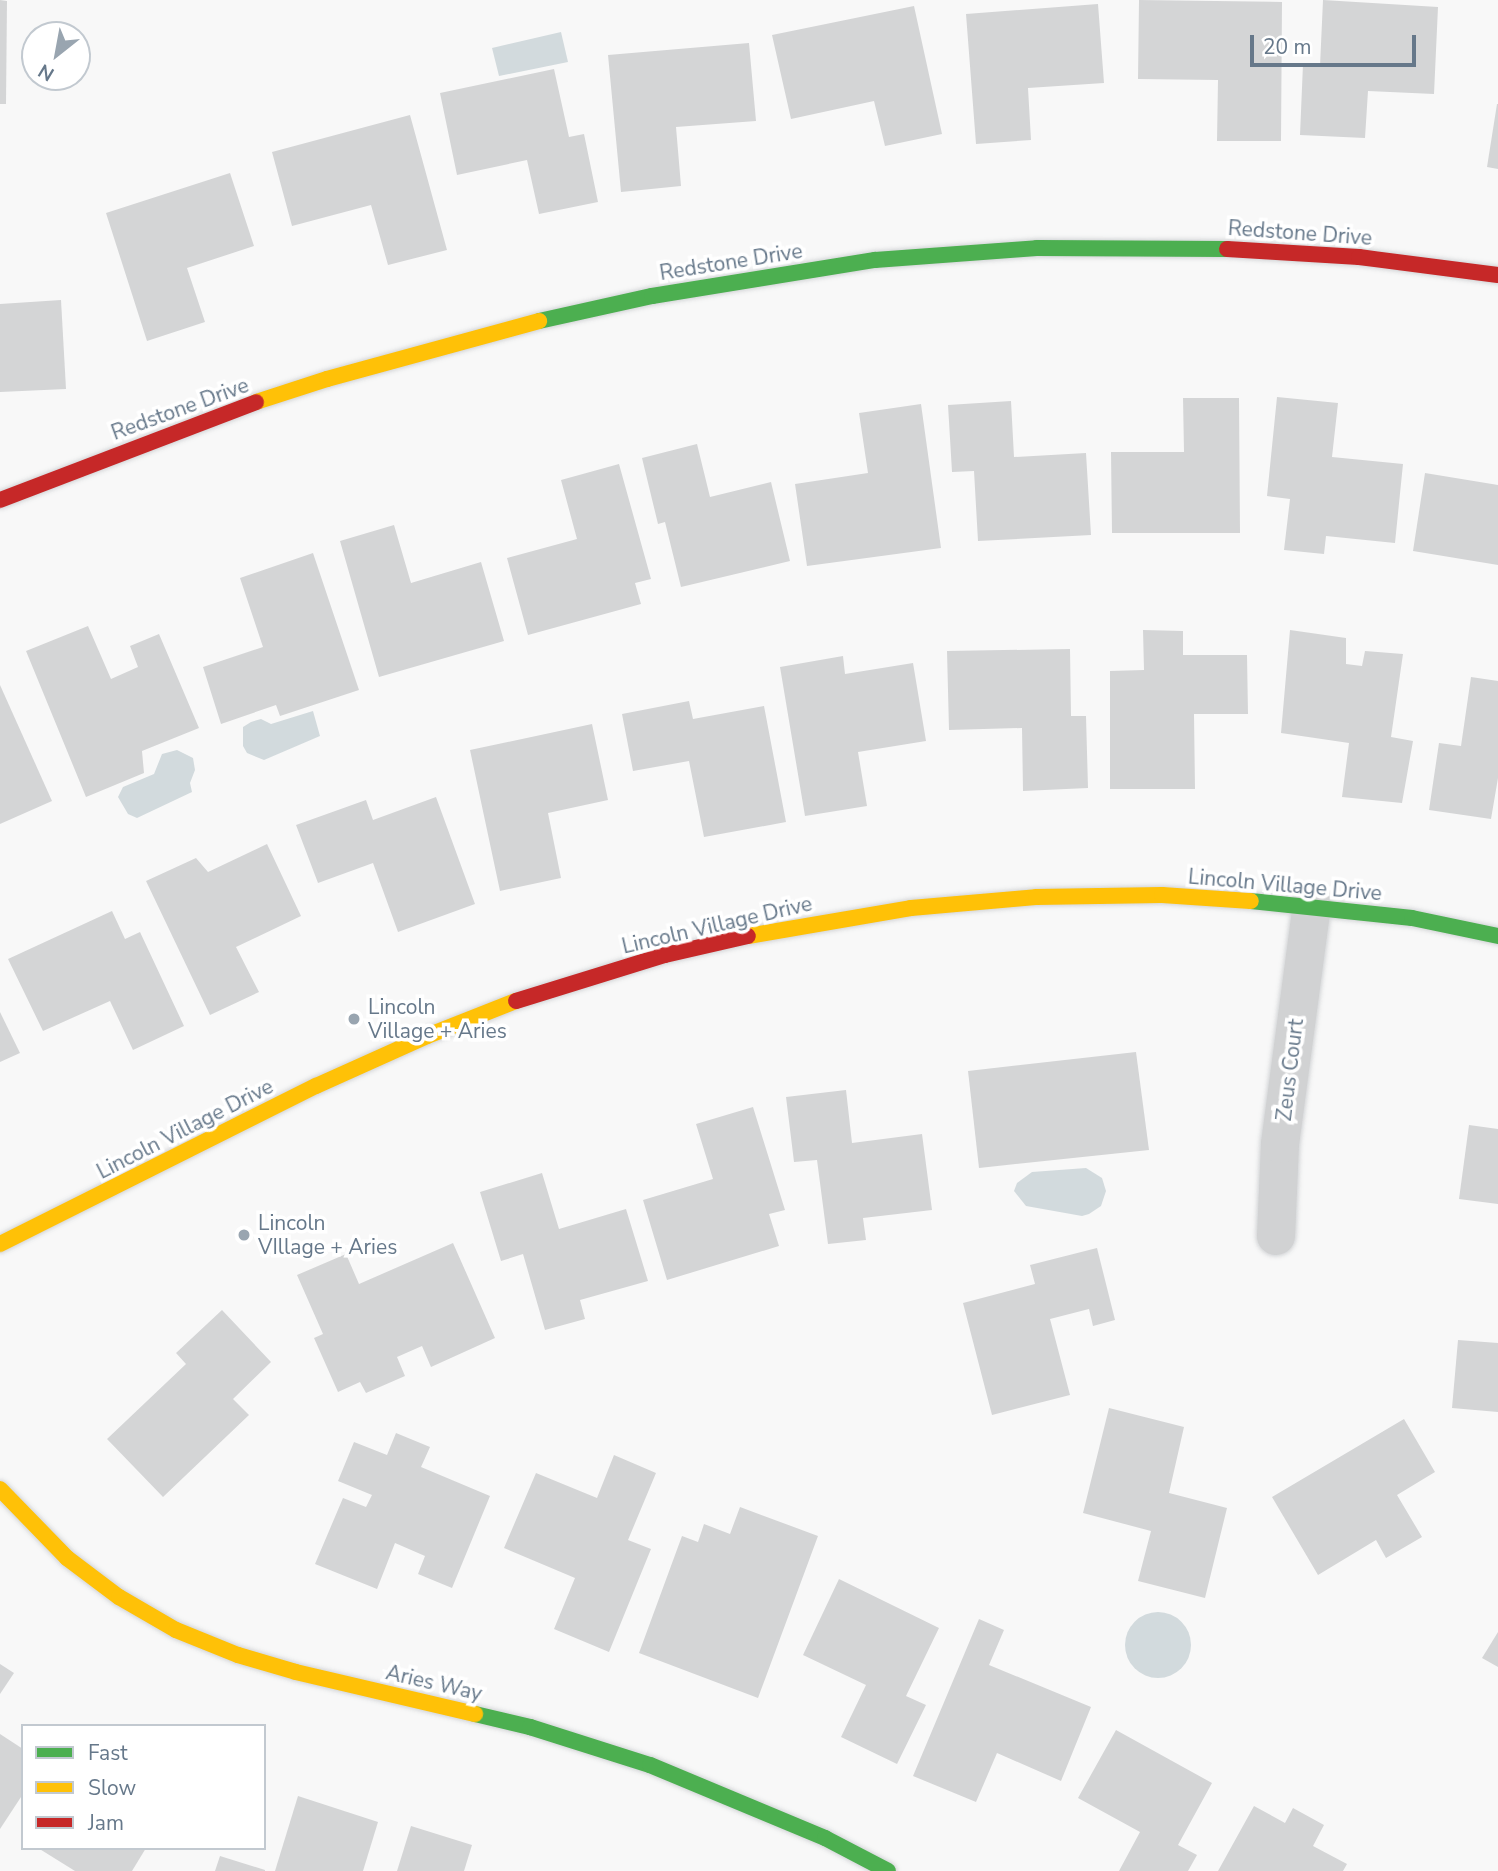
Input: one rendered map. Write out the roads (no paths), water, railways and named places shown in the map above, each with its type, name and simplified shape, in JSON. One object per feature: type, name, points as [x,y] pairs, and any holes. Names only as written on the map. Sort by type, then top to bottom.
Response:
[{"type":"street","name":"Redstone Drive","points":[[0,500],[220,414],[327,379],[502,331],[652,296],[875,260],[1037,248],[1198,247],[1359,257],[1498,275]]},
{"type":"street","name":"Lincoln Village Drive","points":[[0,1244],[316,1086],[427,1036],[543,991],[665,955],[787,927],[911,908],[1036,897],[1162,895],[1312,905],[1412,918],[1498,936]]},
{"type":"street","name":"Zeus Court","points":[[1276,1236],[1280,1144],[1312,905]]},
{"type":"street","name":"Aries Way","points":[[0,1489],[67,1558],[119,1597],[176,1630],[238,1655],[530,1727],[650,1765],[825,1838],[888,1871]]},
{"type":"place","name":"Lincoln Village + Aries","points":[[354,1019]]},
{"type":"place","name":"Lincoln VIllage + Aries","points":[[244,1235]]}]
